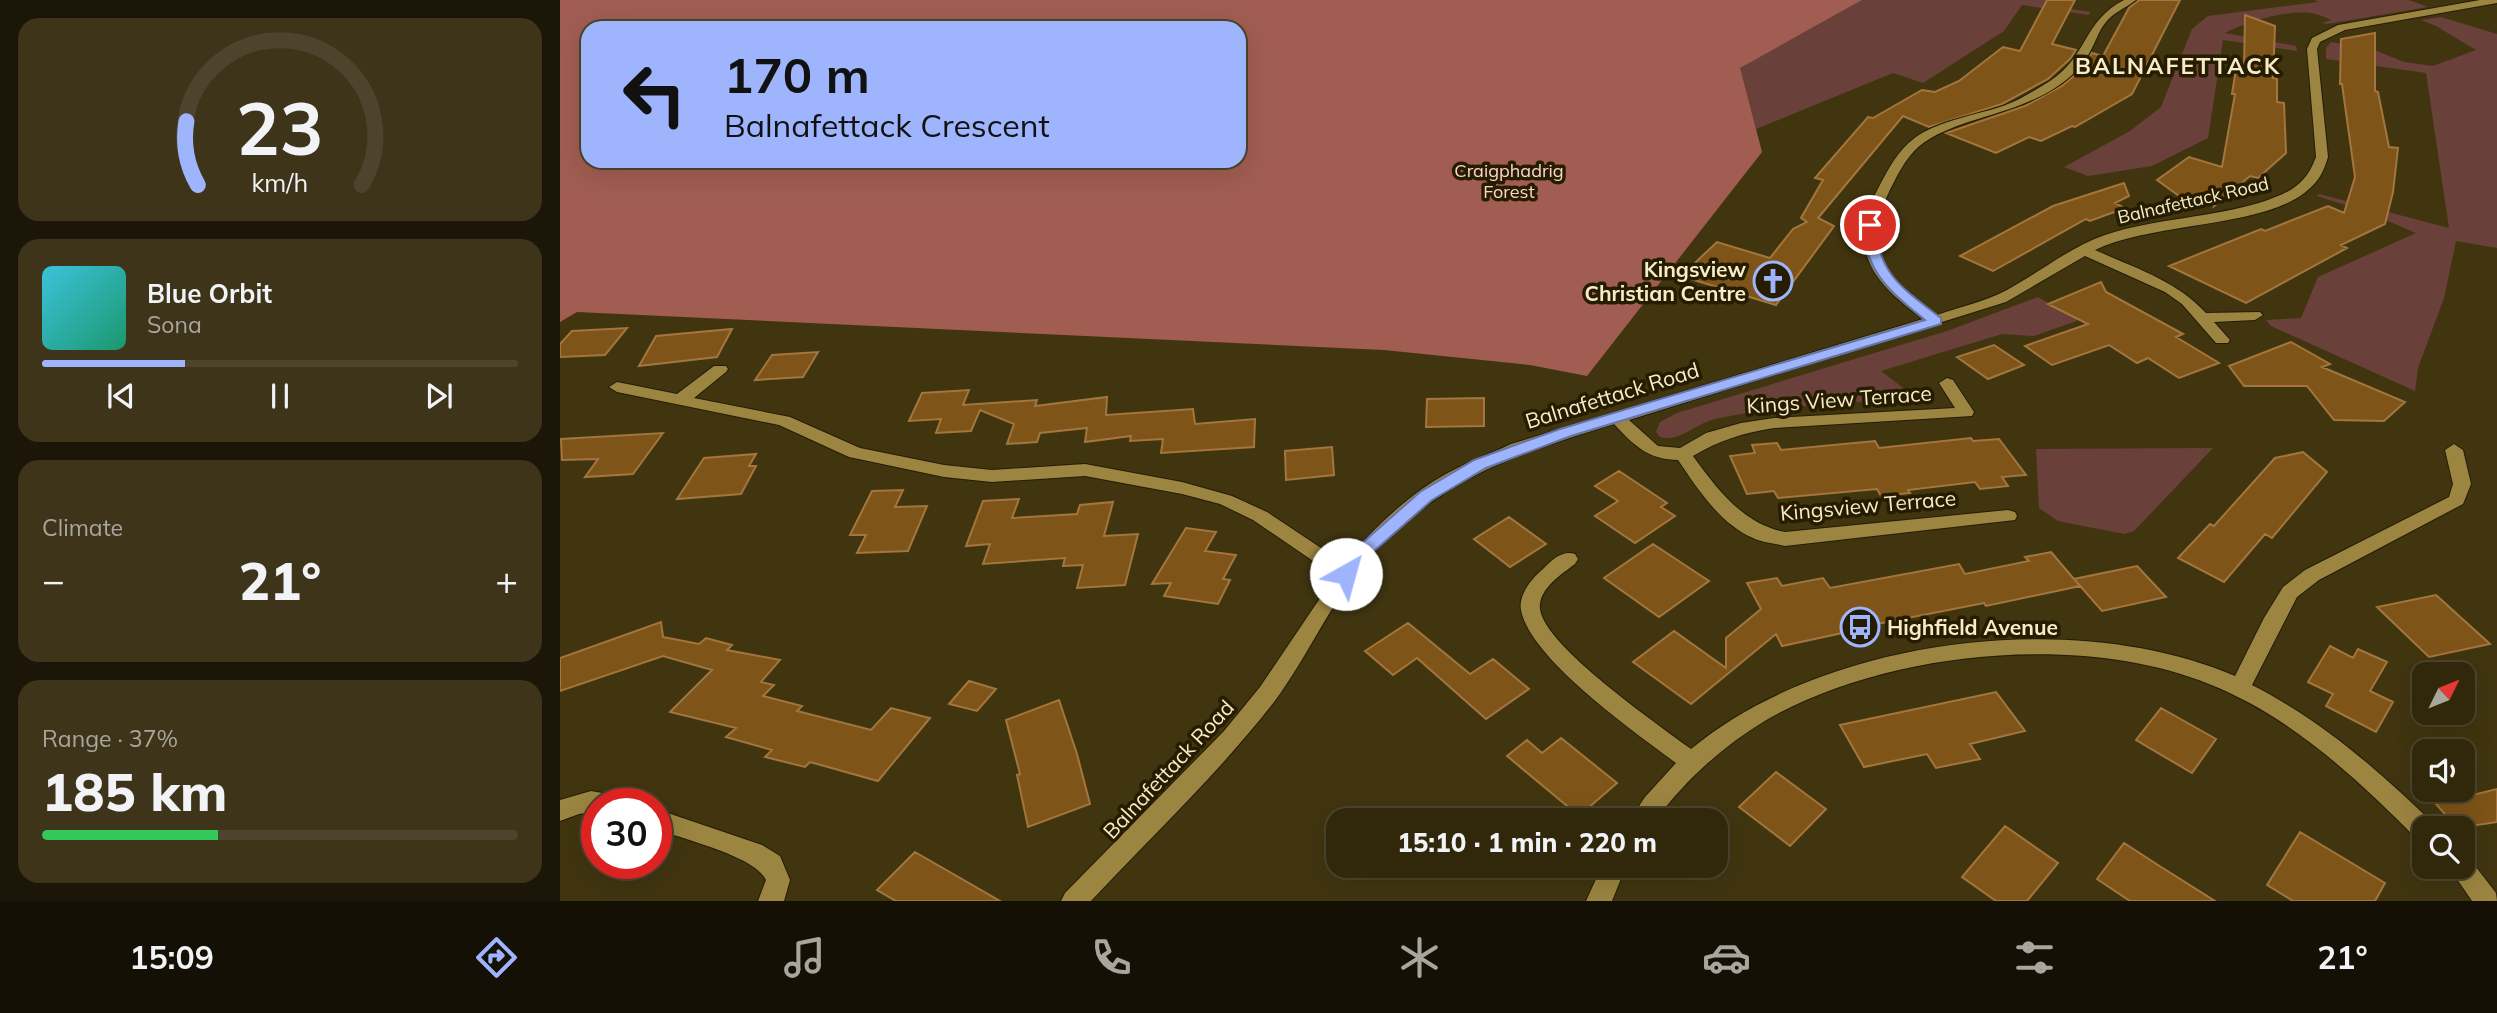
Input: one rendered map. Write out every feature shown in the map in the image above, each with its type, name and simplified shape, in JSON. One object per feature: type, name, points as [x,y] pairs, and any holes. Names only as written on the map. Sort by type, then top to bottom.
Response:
[{"type":"street","points":[[1936,321],[1893,287],[1878,265],[1870,246],[1870,225],[1897,163],[1908,149],[1924,137],[1955,123],[2019,103],[2064,77],[2083,57],[2104,15],[2131,0]]},
{"type":"street","name":"Balnafettack Road","points":[[1074,901],[1239,728],[1268,693],[1346,574],[1367,548],[1394,523],[1452,478],[1517,448],[1936,321],[2027,287],[2084,250],[2131,231],[2262,207],[2288,197],[2305,187],[2317,173],[2322,157],[2312,49],[2316,40],[2328,32],[2354,25],[2497,0]]},
{"type":"street","points":[[2084,250],[2187,300],[2222,340]]},
{"type":"street","points":[[2202,318],[2255,315]]},
{"type":"street","points":[[680,400],[720,369]]},
{"type":"street","name":"Kings View Terrace","points":[[1684,454],[1712,437],[1741,428],[1774,423],[1966,412],[1947,383]]},
{"type":"street","points":[[617,387],[784,421],[855,453],[944,471],[992,476],[1085,470],[1182,488],[1226,500],[1260,516],[1346,574]]},
{"type":"street","points":[[1617,417],[1652,450],[1667,454],[1684,454]]},
{"type":"street","points":[[2240,688],[2290,592],[2312,575],[2457,500],[2462,484],[2454,450]]},
{"type":"street","name":"Kingsview Terrace","points":[[1684,454],[1701,481],[1727,510],[1760,534],[1785,539],[2008,516]]},
{"type":"street","points":[[1568,559],[1533,592],[1530,610],[1540,633],[1569,664],[1690,761]]},
{"type":"street","points":[[1650,808],[1690,761],[1763,711],[1798,695],[1878,669],[1989,650],[2039,645],[2104,649],[2170,663],[2240,688],[2340,750],[2412,819]]},
{"type":"street","points":[[560,811],[581,802]]},
{"type":"street","points":[[672,825],[753,853],[771,864],[778,880],[771,901]]},
{"type":"street","points":[[1599,901],[1609,878]]},
{"type":"street","points":[[2470,879],[2487,901]]},
{"type":"shaded area","points":[[1862,0],[2051,0],[2043,5],[2091,12],[2088,15],[2022,5],[2004,31],[1923,83],[1893,73],[1756,129],[1739,68]]},
{"type":"shaded area","points":[[2315,0],[2409,0],[2428,7],[2327,24],[2322,23],[2331,20],[2318,15],[2290,13],[2233,29],[2225,33],[2296,46],[2297,51],[2223,40],[2208,138],[2152,166],[2088,176],[2064,167],[2130,131],[2161,107],[2192,29],[2208,16],[2318,2]]},
{"type":"shaded area","points":[[2441,17],[2497,34],[2497,248],[2456,241],[2444,298],[2418,368],[2415,391],[2271,326],[2266,320],[2301,318],[2318,277],[2416,233],[2367,212],[2317,196],[2319,194],[2449,228],[2426,73],[2326,59],[2326,48],[2331,42],[2372,49],[2404,62],[2433,66],[2476,50],[2421,20]]},
{"type":"shaded area","points":[[2038,297],[2079,320],[2034,336],[2002,334],[1881,371],[1915,397],[1740,414],[1708,421],[1680,435],[1667,438],[1660,437],[1656,432],[1660,422],[1677,413],[1947,331]]},
{"type":"shaded area","points":[[2213,448],[2134,531],[2124,534],[2058,521],[2039,508],[2036,449]]},
{"type":"green space","name":"Craigphadrig Forest","points":[[560,0],[1862,0],[1740,68],[1762,152],[1587,376],[1530,365],[1384,350],[577,312],[560,322]]},
{"type":"building","points":[[2047,0],[2075,0],[2052,44],[2076,50],[2070,59],[2048,79],[2002,104],[1929,127],[1903,116],[1818,218],[1834,226],[1776,305],[1681,276],[1717,242],[1770,258],[1793,229],[1807,222],[1801,218],[1823,180],[1815,178],[1868,117],[1873,118],[1922,90],[1935,92],[1959,81],[2003,47],[2020,51]]},
{"type":"building","points":[[2139,0],[2180,0],[2132,94],[2075,127],[2041,141],[2029,137],[1996,153],[1946,133],[2025,106],[2062,86],[2082,69],[2092,53],[2103,56],[2129,8]]},
{"type":"building","points":[[2245,15],[2275,26],[2273,78],[2277,79],[2277,102],[2284,103],[2286,153],[2258,178],[2250,176],[2214,206],[2216,197],[2186,201],[2157,180],[2189,157],[2222,167],[2235,94],[2232,94],[2236,69],[2244,71]]},
{"type":"building","points":[[2375,33],[2375,91],[2378,92],[2389,147],[2398,148],[2393,192],[2385,224],[2341,245],[2347,248],[2246,303],[2169,266],[2261,229],[2265,231],[2328,206],[2344,213],[2355,177],[2340,84],[2341,39]]},
{"type":"building","points":[[2124,183],[2129,196],[2115,203],[2125,208],[2090,221],[2086,219],[1993,271],[1960,256],[2053,206]]},
{"type":"building","points":[[2101,282],[2106,292],[2183,334],[2176,337],[2219,363],[2179,378],[2148,358],[2137,363],[2109,345],[2052,365],[2025,346],[2088,324],[2048,304]]},
{"type":"building","points":[[627,328],[605,355],[560,357],[560,344],[572,331]]},
{"type":"building","points":[[732,329],[717,357],[639,366],[656,336]]},
{"type":"building","points":[[2291,342],[2330,364],[2322,367],[2405,402],[2384,421],[2334,420],[2307,386],[2244,386],[2229,366]]},
{"type":"building","points":[[1994,345],[2024,365],[1988,379],[1957,357]]},
{"type":"building","points":[[818,352],[803,377],[755,380],[772,355]]},
{"type":"building","points":[[969,390],[963,405],[1037,400],[1035,406],[1107,397],[1106,415],[1193,409],[1195,424],[1255,419],[1254,447],[1161,453],[1163,439],[1130,441],[1131,436],[1085,442],[1087,428],[1040,433],[1037,442],[1007,444],[1014,424],[980,410],[971,431],[936,433],[941,419],[909,421],[922,393]]},
{"type":"building","points":[[1484,398],[1484,426],[1426,427],[1427,399]]},
{"type":"building","points":[[663,433],[633,474],[585,477],[598,459],[562,460],[561,439]]},
{"type":"building","points":[[1971,438],[1973,441],[1999,439],[2026,475],[2002,477],[2008,486],[1980,489],[1975,482],[1881,496],[1877,489],[1778,498],[1774,491],[1747,494],[1730,456],[1755,453],[1752,445],[1777,443],[1781,450],[1875,441],[1879,448]]},
{"type":"building","points":[[1332,447],[1334,475],[1286,480],[1285,451]]},
{"type":"building","points":[[2303,452],[2327,472],[2272,538],[2265,534],[2224,582],[2178,558],[2210,524],[2214,526],[2275,458]]},
{"type":"building","points":[[756,454],[749,466],[756,466],[741,494],[677,499],[704,458]]},
{"type":"building","points":[[1619,471],[1667,503],[1661,507],[1675,516],[1635,543],[1595,516],[1618,501],[1595,486]]},
{"type":"building","points":[[903,490],[895,507],[927,506],[908,551],[857,553],[866,535],[850,535],[872,491]]},
{"type":"building","points":[[1019,499],[1012,518],[1077,514],[1080,505],[1113,502],[1104,536],[1138,534],[1125,585],[1077,588],[1083,565],[1063,566],[1065,558],[983,564],[990,544],[966,546],[983,501]]},
{"type":"building","points":[[1509,517],[1546,544],[1510,567],[1474,539]]},
{"type":"building","points":[[1186,528],[1216,532],[1205,551],[1236,555],[1223,579],[1230,580],[1218,604],[1164,596],[1171,583],[1152,584]]},
{"type":"building","points":[[1653,544],[1709,581],[1659,617],[1604,578]]},
{"type":"building","points":[[2051,552],[2080,586],[1986,606],[1984,603],[1846,630],[1847,632],[1782,646],[1776,634],[1691,704],[1633,662],[1674,631],[1726,668],[1726,638],[1761,609],[1747,583],[1777,578],[1782,586],[1823,578],[1830,588],[1959,564],[1965,574],[2029,561],[2025,557]]},
{"type":"building","points":[[2137,566],[2166,597],[2102,611],[2074,579]]},
{"type":"building","points":[[2436,595],[2490,644],[2429,657],[2377,607]]},
{"type":"building","points":[[661,622],[663,637],[699,644],[706,638],[732,645],[727,650],[780,660],[761,682],[774,685],[763,696],[802,706],[797,711],[871,730],[891,708],[930,718],[878,781],[810,762],[805,767],[765,757],[772,750],[726,737],[736,728],[670,712],[712,670],[663,656],[560,691],[560,658]]},
{"type":"building","points":[[1408,623],[1470,674],[1493,659],[1529,689],[1486,719],[1417,658],[1393,675],[1365,651]]},
{"type":"building","points":[[2330,646],[2353,658],[2358,649],[2387,662],[2370,691],[2393,702],[2376,732],[2326,706],[2333,694],[2308,682]]},
{"type":"building","points":[[969,681],[996,689],[977,711],[949,704]]},
{"type":"building","points":[[1996,692],[2025,731],[1970,744],[1980,759],[1936,768],[1927,754],[1864,767],[1840,725]]},
{"type":"building","points":[[1059,700],[1090,804],[1028,827],[1017,775],[1020,774],[1006,720]]},
{"type":"building","points":[[2161,708],[2216,739],[2192,773],[2136,740]]},
{"type":"building","points":[[1561,738],[1617,783],[1588,808],[1569,808],[1507,756],[1527,740],[1542,753]]},
{"type":"building","points":[[1776,772],[1826,809],[1790,846],[1739,807]]},
{"type":"building","points":[[2497,789],[2497,822],[2475,825],[2475,816],[2446,816],[2436,804],[2475,802],[2475,794]]},
{"type":"building","points":[[2005,826],[2058,863],[2027,901],[1996,901],[1962,877]]},
{"type":"building","points":[[2300,832],[2385,883],[2375,901],[2293,901],[2267,885]]},
{"type":"building","points":[[2124,843],[2215,901],[2130,901],[2097,879]]},
{"type":"building","points":[[915,852],[1000,901],[896,901],[877,890]]},
{"type":"place","name":"Kingsview Christian Centre","points":[[1773,281]]},
{"type":"place","name":"Highfield Avenue","points":[[1860,627]]},
{"type":"district","name":"BALNAFETTACK","points":[[2178,65]]},
{"type":"route","points":[[1346,574],[1367,548],[1426,496],[1452,478],[1517,448],[1936,321],[1893,287],[1878,265],[1870,246],[1870,225]]}]
